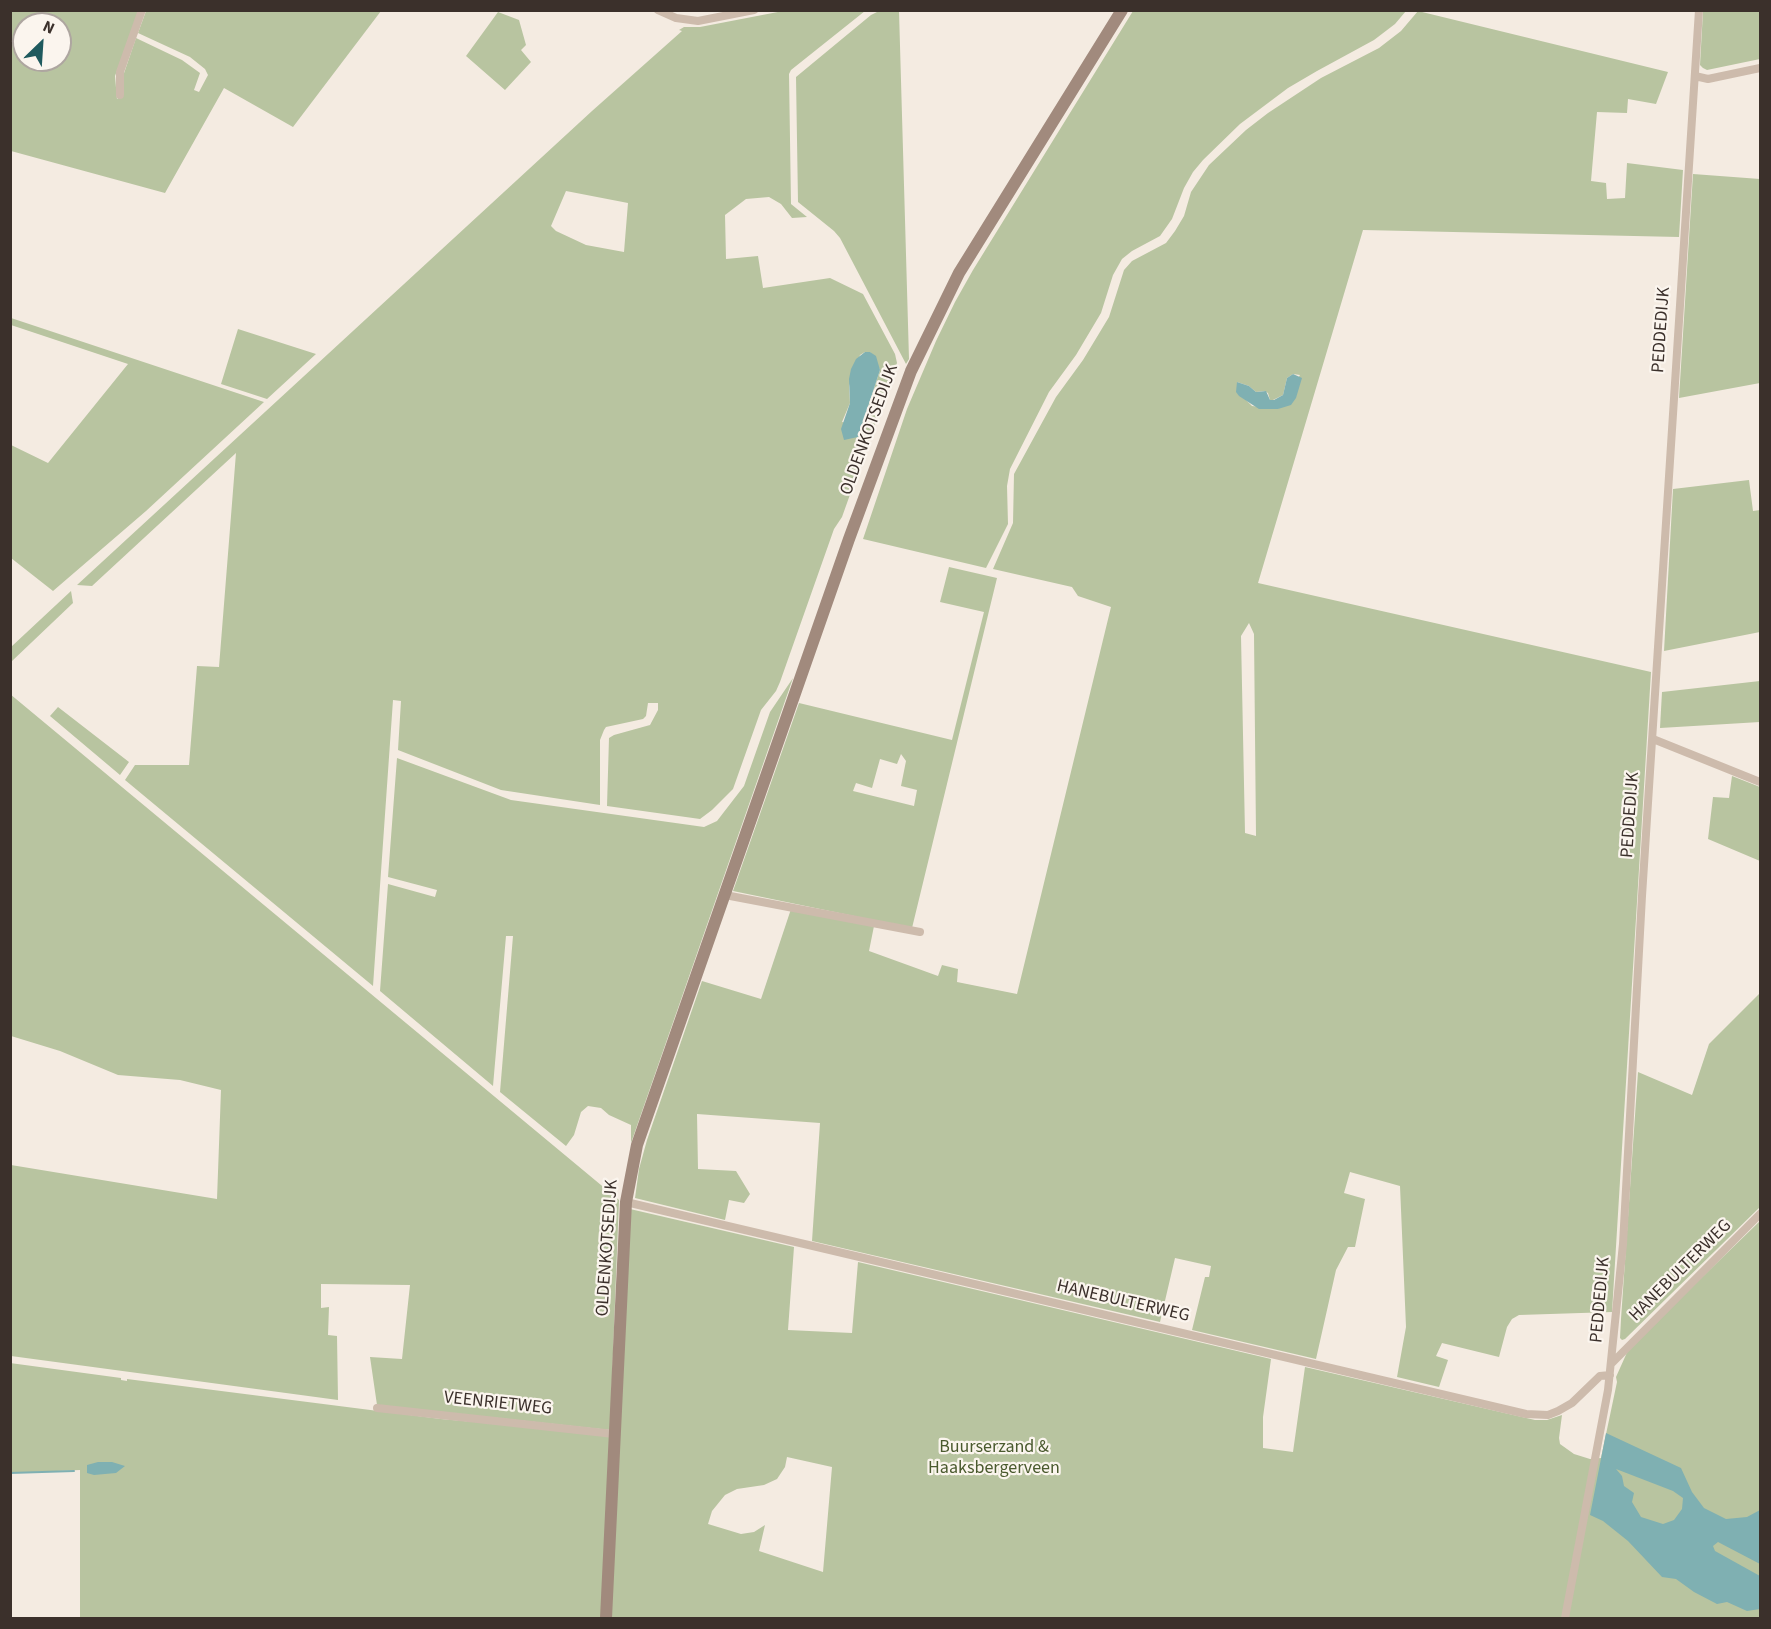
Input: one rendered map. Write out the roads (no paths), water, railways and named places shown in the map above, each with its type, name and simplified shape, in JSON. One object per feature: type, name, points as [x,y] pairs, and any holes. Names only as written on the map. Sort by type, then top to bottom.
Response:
[{"type":"street","points":[[120,95],[120,72],[142,10]]},
{"type":"street","points":[[658,10],[676,18],[698,21],[754,10]]},
{"type":"street","name":"OLDENKOTSEDIJK","points":[[606,1618],[626,1202],[638,1145],[849,539],[916,357],[959,273],[1122,10]]},
{"type":"street","name":"PEDDEDIJK","points":[[1565,1618],[1610,1376],[1623,1244],[1699,10]]},
{"type":"street","points":[[1695,76],[1708,79],[1761,68]]},
{"type":"street","points":[[1653,739],[1761,782]]},
{"type":"street","points":[[725,895],[920,932]]},
{"type":"street","name":"HANEBULTERWEG","points":[[626,1202],[1526,1414],[1548,1415],[1572,1403],[1761,1214]]},
{"type":"street","points":[[1600,1376],[1610,1376]]},
{"type":"street","name":"VEENRIETWEG","points":[[377,1408],[614,1434]]},
{"type":"water","points":[[865,352],[876,356],[880,370],[858,437],[844,440],[841,429],[850,403],[851,369],[856,359]]},
{"type":"water","points":[[1293,374],[1302,378],[1296,398],[1291,405],[1278,409],[1259,409],[1236,392],[1237,382],[1249,386],[1256,392],[1266,391],[1270,400],[1274,400],[1283,395],[1287,378]]},
{"type":"water","points":[[1606,1433],[1681,1468],[1692,1492],[1704,1508],[1726,1519],[1747,1517],[1760,1510],[1760,1564],[1718,1542],[1713,1546],[1715,1551],[1760,1576],[1760,1609],[1747,1611],[1727,1602],[1717,1604],[1676,1579],[1662,1577],[1628,1541],[1603,1521],[1590,1515]],"holes":[[[1616,1469],[1673,1491],[1683,1498],[1682,1509],[1674,1520],[1663,1524],[1641,1517],[1632,1502],[1634,1493],[1624,1486],[1622,1476]]]},
{"type":"water","points":[[112,1462],[125,1466],[116,1473],[94,1475],[87,1473],[87,1465]]},
{"type":"waterway","points":[[10,1473],[74,1471]]},
{"type":"park label","name":"Buurserzand & Haaksbergerveen","points":[[994,1458]]}]
